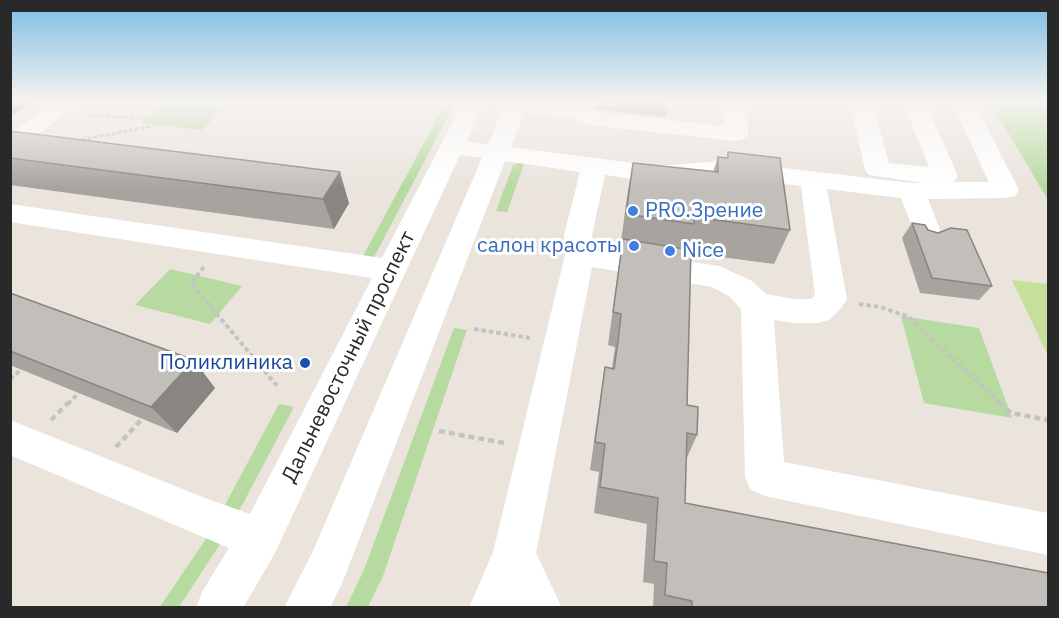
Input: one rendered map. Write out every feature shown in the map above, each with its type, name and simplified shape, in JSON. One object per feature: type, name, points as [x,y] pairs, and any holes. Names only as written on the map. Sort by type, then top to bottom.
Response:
[{"type":"street","points":[[10,146],[30,131]]},
{"type":"street","name":"Дальневосточный проспект","points":[[218,608],[260,538],[460,131]]},
{"type":"street","points":[[306,608],[328,566],[505,131]]},
{"type":"street","points":[[707,131],[736,134],[736,131]]},
{"type":"street","points":[[868,131],[878,170],[948,184],[1006,190],[977,131]]},
{"type":"street","points":[[926,131],[948,184]]},
{"type":"street","points":[[452,147],[656,174],[724,169],[912,191],[948,184]]},
{"type":"street","points":[[491,608],[514,555],[580,255],[578,235],[594,166]]},
{"type":"street","points":[[580,255],[719,277],[741,289],[757,305],[794,311],[818,311],[831,299],[813,179]]},
{"type":"street","points":[[912,191],[928,235]]},
{"type":"street","points":[[10,213],[392,270]]},
{"type":"street","points":[[757,305],[765,477],[1048,534]]},
{"type":"street","points":[[10,437],[205,519],[260,538]]},
{"type":"street","points":[[514,555],[540,608]]},
{"type":"path","points":[[67,142],[121,131]]},
{"type":"path","points":[[502,244],[580,255]]},
{"type":"path","points":[[223,245],[191,284],[278,387]]},
{"type":"path","points":[[831,299],[880,307],[909,317],[1011,413],[1048,420]]},
{"type":"path","points":[[474,329],[561,343]]},
{"type":"path","points":[[10,379],[21,370]]},
{"type":"path","points":[[439,430],[537,449]]},
{"type":"green space","points":[[430,131],[440,131],[373,259],[362,258]]},
{"type":"green space","points":[[1007,131],[1048,131],[1048,200]]},
{"type":"green space","points":[[525,161],[507,212],[496,211],[513,165]]},
{"type":"green space","points":[[170,269],[242,286],[210,324],[135,305]]},
{"type":"green space","points":[[1012,280],[1048,284],[1048,356]]},
{"type":"green space","points":[[901,316],[979,328],[1012,418],[924,403]]},
{"type":"green space","points":[[454,328],[467,330],[383,576],[368,607],[346,607],[364,570]]},
{"type":"green space","points":[[279,404],[294,407],[239,511],[225,505]]},
{"type":"green space","points":[[208,536],[220,544],[179,607],[159,608]]},
{"type":"building","points":[[10,131],[340,172],[323,199],[10,158]]},
{"type":"building","points":[[728,152],[780,158],[790,230],[694,217],[694,224],[626,214],[633,163],[718,172],[718,157],[728,158]]},
{"type":"building","points":[[912,223],[925,225],[928,230],[938,233],[951,228],[967,230],[992,286],[932,278]]},
{"type":"building","points":[[623,239],[691,250],[687,405],[698,407],[697,435],[687,433],[685,503],[1048,573],[1048,608],[692,608],[692,601],[665,595],[667,563],[654,561],[658,498],[600,487],[605,444],[595,442],[605,367],[614,369],[618,342],[621,314],[613,312]]},
{"type":"building","points":[[10,293],[194,360],[151,407],[10,351]]},
{"type":"place","name":"PRO.Зрение","points":[[633,211]]},
{"type":"place","name":"салон красоты","points":[[634,246]]},
{"type":"place","name":"Nice","points":[[670,251]]},
{"type":"place","name":"Поликлиника","points":[[305,363]]}]
